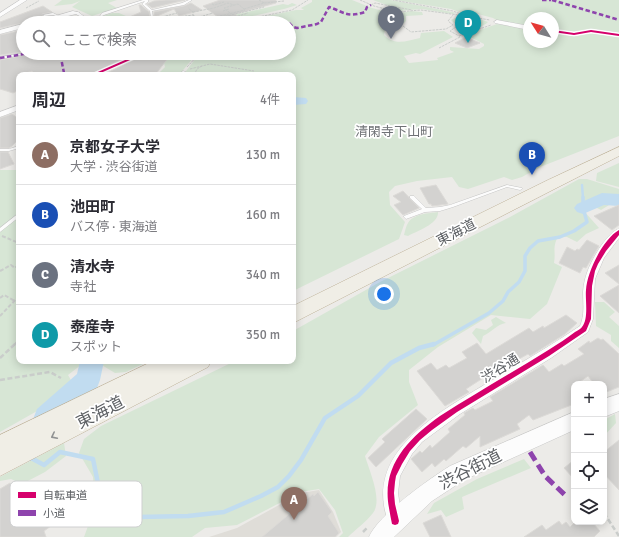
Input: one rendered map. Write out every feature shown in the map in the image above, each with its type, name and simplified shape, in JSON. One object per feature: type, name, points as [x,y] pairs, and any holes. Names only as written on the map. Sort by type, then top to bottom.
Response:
[{"type":"highway","name":"東海道","points":[[296,301],[520,189],[619,142]]},
{"type":"highway","name":"東海道","points":[[296,313],[540,190],[619,152]]},
{"type":"highway","name":"東海道","points":[[0,447],[167,364]]},
{"type":"highway","name":"東海道","points":[[0,464],[195,364]]},
{"type":"main road","points":[[607,407],[619,402]]},
{"type":"main road","name":"渋谷街道","points":[[379,537],[426,493],[457,473],[571,422]]},
{"type":"street","points":[[0,15],[24,0]]},
{"type":"street","points":[[58,16],[77,13]]},
{"type":"street","points":[[497,22],[523,27]]},
{"type":"street","points":[[0,32],[16,28]]},
{"type":"street","points":[[559,32],[574,34],[592,31],[619,35]]},
{"type":"street","points":[[0,58],[16,55]]},
{"type":"street","points":[[105,72],[130,60]]},
{"type":"street","points":[[0,115],[16,108]]},
{"type":"street","name":"渋谷通","points":[[395,521],[390,494],[392,480],[396,468],[411,446],[424,432],[452,412],[584,329],[588,318],[590,280],[606,247],[619,232]]},
{"type":"lane","points":[[147,0],[143,4],[151,11],[152,16]]},
{"type":"lane","points":[[101,16],[103,14],[147,0]]},
{"type":"lane","points":[[151,11],[184,4],[191,0]]},
{"type":"lane","points":[[77,13],[82,16]]},
{"type":"lane","points":[[44,15],[53,14],[58,16]]},
{"type":"lane","points":[[0,150],[16,148]]},
{"type":"lane","points":[[406,217],[425,210],[440,209],[451,206],[507,186],[520,189]]},
{"type":"lane","points":[[412,197],[425,210]]},
{"type":"lane","points":[[0,230],[16,218]]},
{"type":"path","points":[[260,0],[264,3]]},
{"type":"path","points":[[263,16],[292,10],[308,0]]},
{"type":"path","points":[[360,0],[371,5],[397,12],[415,10]]},
{"type":"path","points":[[393,0],[451,10],[466,16]]},
{"type":"path","points":[[215,8],[210,5],[223,1],[234,5],[238,4],[244,8]]},
{"type":"path","points":[[220,16],[245,10],[244,8],[264,3],[284,1]]},
{"type":"path","points":[[188,8],[193,12],[215,8],[228,3]]},
{"type":"path","points":[[371,5],[376,3],[415,10],[480,17],[497,22]]},
{"type":"path","points":[[228,16],[264,7],[260,4]]},
{"type":"path","points":[[230,13],[223,8],[234,5]]},
{"type":"path","points":[[223,11],[230,9]]},
{"type":"path","points":[[237,16],[253,10]]},
{"type":"path","points":[[431,14],[440,12]]},
{"type":"path","points":[[166,16],[177,13]]},
{"type":"path","points":[[203,16],[213,13]]},
{"type":"path","points":[[403,26],[411,32],[449,28],[453,24],[448,21],[454,13]]},
{"type":"path","points":[[439,48],[470,30],[482,28],[497,22]]},
{"type":"path","points":[[450,31],[456,27],[470,30]]},
{"type":"path","points":[[449,28],[450,31],[459,36]]},
{"type":"path","points":[[183,72],[194,60]]},
{"type":"path","points":[[185,72],[210,64],[254,71]]},
{"type":"path","points":[[196,72],[197,69],[210,64]]},
{"type":"path","points":[[0,235],[16,242]]},
{"type":"path","points":[[0,271],[11,265],[15,268],[16,267]]},
{"type":"path","points":[[0,298],[4,295],[15,301],[0,316]]},
{"type":"path","points":[[0,358],[16,343]]},
{"type":"path","points":[[0,380],[50,372],[61,378]]},
{"type":"path","points":[[607,518],[619,536]]},
{"type":"shaded area","points":[[319,490],[333,512],[341,532],[336,537],[209,537],[237,528],[301,493]]},
{"type":"green space","points":[[62,0],[117,0],[108,3],[117,8],[92,16],[72,7],[80,1],[72,4],[54,6]]},
{"type":"green space","points":[[312,0],[352,0],[372,8],[395,14],[411,11],[422,12],[423,15],[406,16],[406,21],[403,24],[385,29],[384,35],[392,41],[397,42],[420,38],[421,33],[444,31],[453,37],[420,54],[416,53],[404,56],[409,63],[438,60],[437,58],[454,52],[450,50],[450,47],[479,49],[484,46],[484,44],[466,35],[497,24],[523,28],[523,48],[559,48],[559,33],[589,32],[619,36],[619,136],[540,167],[522,177],[512,180],[504,177],[468,189],[459,187],[452,177],[417,181],[395,186],[389,192],[390,205],[405,222],[399,239],[296,290],[296,72],[185,72],[194,60],[296,60],[296,16],[267,16],[296,10],[304,10],[301,8],[312,2]]},
{"type":"green space","points":[[373,0],[391,0],[457,13],[452,14],[422,9],[397,11],[390,10],[392,7]]},
{"type":"green space","points":[[395,0],[619,0],[619,34],[559,30],[559,12],[523,12],[523,25],[498,21],[478,14],[467,15],[451,9]]},
{"type":"green space","points":[[292,3],[297,5],[252,16],[234,15],[283,4],[288,5]]},
{"type":"green space","points":[[112,13],[119,13],[126,16],[103,16]]},
{"type":"green space","points":[[457,17],[480,19],[488,22],[480,27],[469,28],[459,25],[451,20]]},
{"type":"green space","points":[[167,60],[192,60],[182,72],[160,72],[165,67],[164,63]]},
{"type":"green space","points":[[619,163],[619,187],[596,181],[597,173]]},
{"type":"green space","points":[[0,170],[16,170],[16,216],[0,228]]},
{"type":"green space","points":[[579,179],[587,179],[619,189],[619,201],[614,202],[601,210],[591,205],[584,211],[599,228],[586,234],[577,242],[567,237],[558,236],[556,240],[554,263],[562,267],[547,304],[530,319],[491,315],[438,347],[409,370],[409,382],[418,405],[379,437],[365,456],[376,493],[376,507],[373,513],[348,537],[339,537],[343,533],[335,510],[319,489],[301,492],[237,525],[205,528],[192,537],[84,537],[88,527],[142,527],[142,481],[93,481],[93,477],[79,453],[84,439],[101,426],[229,364],[296,364],[296,329],[380,282],[510,217]]},
{"type":"green space","points":[[438,212],[435,220],[431,224],[408,236],[404,235],[407,224],[410,220],[422,214]]},
{"type":"green space","points":[[16,219],[16,364],[82,364],[68,375],[76,389],[0,432],[0,231]]},
{"type":"green space","points":[[595,302],[604,302],[615,312],[609,317],[619,326],[619,348],[611,341],[611,335],[596,326]]},
{"type":"green space","points":[[496,317],[506,323],[500,325],[483,336],[481,344],[472,333],[476,328],[486,330],[493,325],[491,320]]},
{"type":"green space","points":[[100,364],[143,364],[126,372],[115,373]]},
{"type":"green space","points":[[615,414],[616,423],[607,433],[607,418]]},
{"type":"green space","points":[[64,443],[66,456],[45,472],[28,481],[15,481],[11,479],[0,481],[0,477]]},
{"type":"green space","points":[[524,459],[531,468],[462,497],[464,509],[446,517],[441,510],[427,514],[434,503],[477,479]]},
{"type":"building","points":[[185,0],[152,8],[147,4],[154,1]]},
{"type":"building","points":[[220,0],[276,0],[276,3],[235,14],[238,16],[217,16],[203,6]]},
{"type":"building","points":[[191,3],[202,10],[179,16],[174,9],[154,16],[154,12],[184,6]]},
{"type":"building","points":[[139,5],[149,12],[150,16],[132,16],[141,12]]},
{"type":"building","points":[[43,6],[52,12],[42,14],[43,16],[16,16]]},
{"type":"building","points":[[16,16],[16,25],[0,28],[0,22]]},
{"type":"building","points":[[16,32],[16,53],[0,55],[0,35]]},
{"type":"building","points":[[466,37],[480,43],[467,48],[455,43]]},
{"type":"building","points":[[16,57],[16,60],[120,60],[95,72],[16,72],[16,92],[13,93],[0,89],[0,60]]},
{"type":"building","points":[[134,60],[167,60],[157,72],[109,72]]},
{"type":"building","points":[[12,114],[16,117],[16,142],[9,148],[0,148],[0,118]]},
{"type":"building","points":[[0,152],[8,152],[14,164],[0,169]]},
{"type":"building","points":[[436,185],[448,204],[432,206],[429,204],[420,188]]},
{"type":"building","points":[[403,191],[419,208],[403,215],[394,205],[401,202],[393,196]]},
{"type":"building","points":[[619,205],[619,225],[612,230],[594,216]]},
{"type":"building","points":[[587,240],[599,246],[586,268],[583,267],[580,273],[559,263],[567,247],[575,251],[577,249],[579,250]]},
{"type":"building","points":[[619,265],[619,284],[605,273]]},
{"type":"building","points":[[619,285],[619,313],[600,296]]},
{"type":"building","points":[[566,315],[577,323],[565,334],[530,356],[528,354],[519,359],[516,355],[507,361],[506,359],[481,375],[483,378],[466,389],[469,392],[445,406],[417,371],[431,363],[437,370],[446,365],[449,368],[467,358],[462,352],[477,343],[486,354],[529,328],[533,332],[543,326],[544,328]]},
{"type":"building","points":[[598,338],[601,340],[603,339],[619,354],[619,387],[607,392],[607,381],[592,381],[588,376],[581,381],[571,381],[571,405],[533,420],[529,415],[517,424],[520,429],[480,447],[480,436],[466,448],[463,446],[446,461],[444,459],[435,467],[432,463],[422,472],[411,459],[420,451],[422,453],[430,445],[432,448],[450,432],[448,429],[465,415],[464,413],[473,408],[475,410],[493,401],[490,397],[543,365],[549,372],[562,364],[564,366],[584,354],[578,349],[589,341],[590,343]]},
{"type":"building","points":[[416,409],[427,419],[376,467],[368,458],[385,442],[382,439]]},
{"type":"building","points":[[619,440],[619,490],[607,477],[607,450]]},
{"type":"building","points":[[571,462],[571,476],[564,468]]},
{"type":"building","points":[[10,483],[10,527],[50,527],[44,531],[46,537],[0,537],[0,489]]},
{"type":"building","points":[[318,492],[332,512],[328,516],[339,533],[335,537],[262,537],[313,494],[314,496]]},
{"type":"building","points":[[441,515],[451,537],[430,537],[423,523]]},
{"type":"building","points":[[559,521],[562,525],[566,522],[570,527],[572,525],[595,525],[600,531],[594,537],[524,537],[542,525],[546,530]]},
{"type":"waterway","points":[[296,101],[301,101]]},
{"type":"waterway","points":[[582,185],[583,198]]},
{"type":"waterway","points":[[433,345],[489,313],[503,301],[508,292],[519,282],[525,271],[525,256],[530,248],[538,241],[560,237],[574,231],[587,222],[583,208],[583,198]]},
{"type":"waterway","points":[[583,208],[602,199],[619,200]]},
{"type":"waterway","points":[[142,517],[188,516],[224,512],[278,487],[289,476],[301,460],[325,418],[358,396],[391,363],[419,348],[434,344]]},
{"type":"waterway","points":[[43,427],[46,418],[88,380],[91,364]]},
{"type":"waterway","points":[[29,459],[31,458],[44,465],[60,452],[93,459],[98,481]]},
{"type":"marked path","points":[[542,0],[551,0]]},
{"type":"marked path","points":[[552,0],[619,20]]},
{"type":"marked path","points":[[296,28],[321,22],[329,7],[343,14],[352,15],[365,12],[367,7],[371,5]]},
{"type":"marked path","points":[[0,58],[16,55]]},
{"type":"marked path","points":[[61,60],[64,72]]},
{"type":"marked path","points":[[530,452],[545,476],[566,496]]},
{"type":"cycle path","points":[[559,32],[574,34],[591,31],[619,35]]},
{"type":"cycle path","points":[[100,72],[128,60]]},
{"type":"cycle path","points":[[395,521],[391,499],[393,476],[399,462],[408,449],[418,438],[442,418],[572,338],[584,329],[589,313],[590,279],[604,249],[619,232]]},
{"type":"place","name":"清水寺","points":[[391,39]]},
{"type":"place","name":"泰産寺","points":[[468,43]]},
{"type":"place","name":"池田町","points":[[532,175]]},
{"type":"place","name":"京都女子大学","points":[[294,520]]},
{"type":"district","name":"清閑寺下山町","points":[[394,131]]}]
